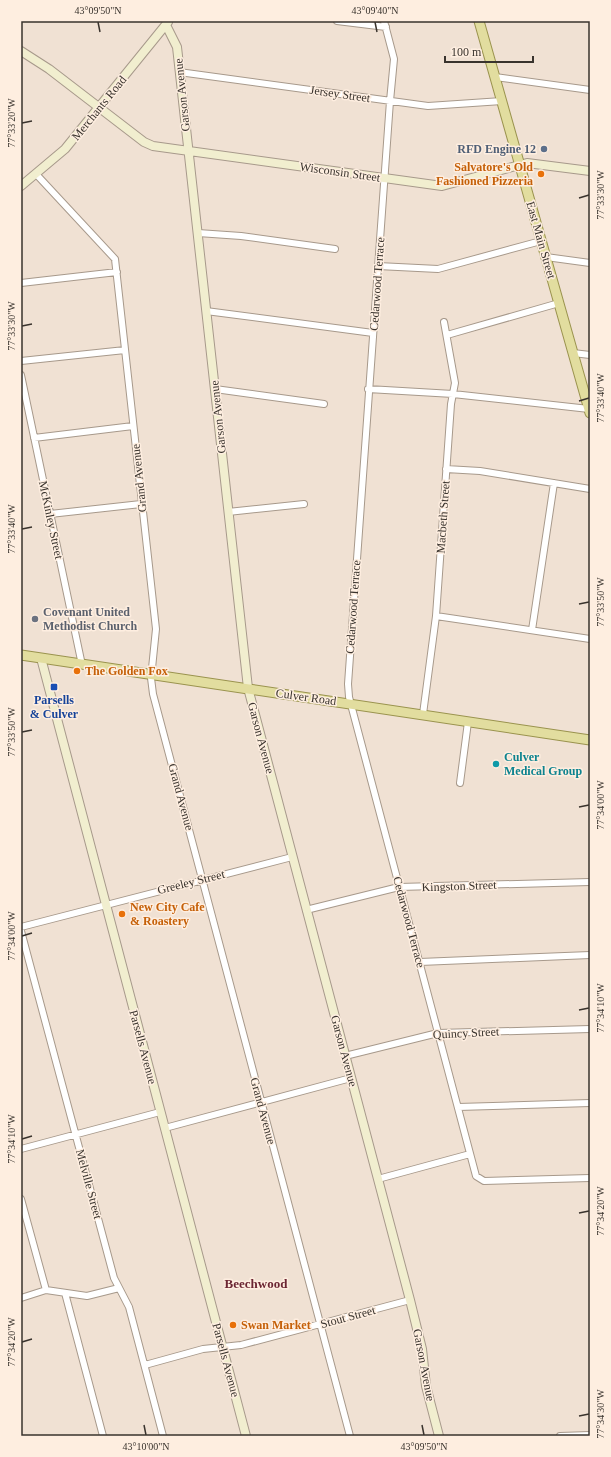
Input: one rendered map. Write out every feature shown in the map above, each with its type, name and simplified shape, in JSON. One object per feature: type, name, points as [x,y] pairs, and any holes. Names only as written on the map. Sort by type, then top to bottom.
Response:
[{"type":"main road","name":"East Main Street","points":[[479,21],[589,411]]},
{"type":"main road","name":"Culver Road","points":[[21,655],[590,740]]},
{"type":"street","points":[[337,21],[385,24]]},
{"type":"street","name":"Garson Avenue","points":[[167,23],[177,47],[248,688],[410,1300],[422,1349],[426,1386],[439,1436]]},
{"type":"street","name":"Merchants Road","points":[[21,186],[65,149],[167,23]]},
{"type":"street","name":"Cedarwood Terrace","points":[[385,24],[394,60],[368,390],[348,684],[350,704],[477,1178],[484,1181],[590,1178]]},
{"type":"street","name":"Wisconsin Street","points":[[21,51],[45,66],[148,144],[188,152],[442,186],[530,163],[590,171]]},
{"type":"street","name":"Jersey Street","points":[[180,72],[428,106],[502,102]]},
{"type":"street","points":[[495,77],[590,90]]},
{"type":"street","name":"Grand Avenue","points":[[36,174],[115,259],[156,629],[151,674],[153,694],[350,1436]]},
{"type":"street","points":[[198,233],[241,236],[335,249]]},
{"type":"street","points":[[378,266],[438,269],[541,240]]},
{"type":"street","points":[[546,257],[590,263]]},
{"type":"street","points":[[21,283],[117,272]]},
{"type":"street","points":[[447,335],[559,302]]},
{"type":"street","points":[[206,311],[373,333]]},
{"type":"street","name":"Macbeth Street","points":[[423,714],[436,616],[451,404],[455,383],[444,322]]},
{"type":"street","points":[[21,361],[125,350]]},
{"type":"street","points":[[573,353],[590,355]]},
{"type":"street","name":"McKinley Street","points":[[21,375],[82,665]]},
{"type":"street","points":[[215,389],[324,404]]},
{"type":"street","points":[[368,390],[453,394],[589,411]]},
{"type":"street","points":[[34,438],[133,426]]},
{"type":"street","points":[[446,468],[480,471],[590,489]]},
{"type":"street","points":[[532,630],[554,483]]},
{"type":"street","points":[[50,514],[141,504]]},
{"type":"street","points":[[228,512],[304,504]]},
{"type":"street","points":[[436,616],[590,639]]},
{"type":"street","name":"Parsells Avenue","points":[[41,658],[246,1436]]},
{"type":"street","points":[[460,783],[468,722]]},
{"type":"street","name":"Greeley Street","points":[[21,927],[292,857]]},
{"type":"street","name":"Kingston Street","points":[[306,910],[399,887],[590,882]]},
{"type":"street","name":"Melville Street","points":[[21,930],[114,1278],[129,1307],[162,1436]]},
{"type":"street","points":[[420,962],[590,956]]},
{"type":"street","name":"Quincy Street","points":[[345,1056],[438,1033],[590,1029]]},
{"type":"street","points":[[165,1128],[351,1078]]},
{"type":"street","points":[[458,1107],[590,1104]]},
{"type":"street","points":[[21,1149],[160,1112]]},
{"type":"street","points":[[378,1179],[470,1154]]},
{"type":"street","points":[[21,1199],[46,1290]]},
{"type":"street","points":[[21,1298],[46,1290],[87,1296],[119,1288]]},
{"type":"street","points":[[65,1293],[103,1436]]},
{"type":"street","name":"Stout Street","points":[[145,1365],[203,1349],[242,1345],[410,1300]]},
{"type":"street","points":[[560,1436],[590,1435]]},
{"type":"place","name":"RFD Engine 12","points":[[544,149]]},
{"type":"place","name":"Salvatore's Old Fashioned Pizzeria","points":[[541,174]]},
{"type":"place","name":"Covenant United Methodist Church","points":[[35,619]]},
{"type":"place","name":"The Golden Fox","points":[[77,671]]},
{"type":"place","name":"Parsells & Culver","points":[[54,687]]},
{"type":"place","name":"Culver Medical Group","points":[[496,764]]},
{"type":"place","name":"New City Cafe & Roastery","points":[[122,914]]},
{"type":"place","name":"Swan Market","points":[[233,1325]]},
{"type":"district","name":"Beechwood","points":[[256,1283]]}]
